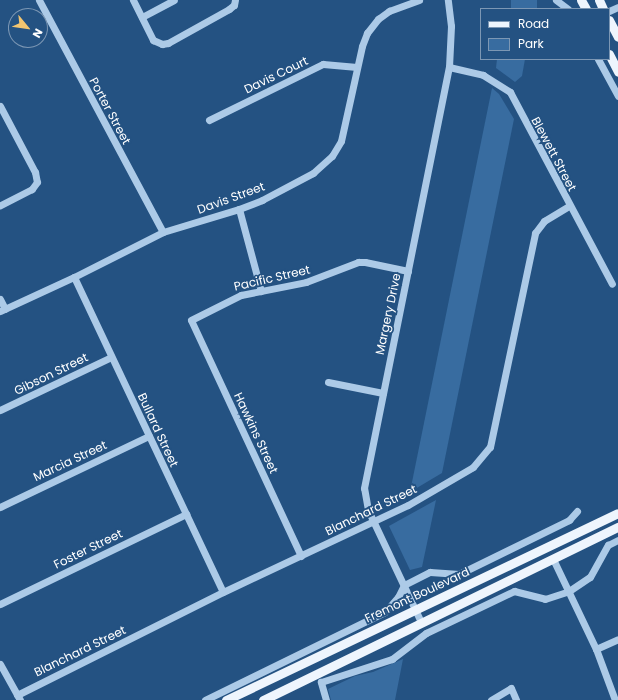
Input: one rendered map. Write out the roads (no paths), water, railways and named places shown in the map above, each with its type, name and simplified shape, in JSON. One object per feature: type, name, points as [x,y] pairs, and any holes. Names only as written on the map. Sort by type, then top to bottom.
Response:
[{"type":"main road","points":[[610,22],[618,37]]},
{"type":"main road","points":[[610,56],[618,72]]},
{"type":"main road","name":"Fremont Boulevard","points":[[226,700],[618,513]]},
{"type":"main road","points":[[263,700],[618,527]]},
{"type":"main road","points":[[547,548],[553,559]]},
{"type":"street","name":"Porter Street","points":[[39,0],[163,232]]},
{"type":"street","points":[[133,0],[153,40],[162,44],[168,43],[235,3]]},
{"type":"street","points":[[142,17],[174,0]]},
{"type":"street","name":"Davis Street","points":[[2,310],[74,277],[163,232],[239,209],[262,200],[313,173],[332,156],[341,141],[362,46],[367,33],[378,19],[389,11],[419,0]]},
{"type":"street","name":"Margery Drive","points":[[421,622],[374,521],[365,498],[364,488],[449,67],[452,26],[448,0]]},
{"type":"street","points":[[556,0],[567,8]]},
{"type":"street","points":[[599,60],[618,96]]},
{"type":"street","name":"Davis Court","points":[[208,120],[323,64],[357,67]]},
{"type":"street","name":"Blewett Street","points":[[449,67],[483,75],[510,92],[569,206],[612,284]]},
{"type":"street","points":[[0,106],[35,172],[37,182],[32,188],[0,205]]},
{"type":"street","name":"Blanchard Street","points":[[18,697],[223,592],[408,505],[473,467],[490,447],[535,234],[544,221],[569,206]]},
{"type":"street","points":[[239,209],[262,291]]},
{"type":"street","name":"Pacific Street","points":[[191,320],[232,298],[306,282],[358,262],[365,262],[408,271]]},
{"type":"street","name":"Bullard Street","points":[[74,277],[223,592]]},
{"type":"street","points":[[0,299],[2,310]]},
{"type":"street","name":"Hawkins Street","points":[[191,320],[301,556]]},
{"type":"street","name":"Gibson Street","points":[[0,410],[111,357]]},
{"type":"street","points":[[328,382],[383,393]]},
{"type":"street","name":"Marcia Street","points":[[0,507],[149,436]]},
{"type":"street","name":"Fremont Boulevard","points":[[205,700],[385,612],[398,597],[404,585],[430,572],[459,574],[569,520],[577,511]]},
{"type":"street","name":"Foster Street","points":[[0,604],[186,514]]},
{"type":"street","points":[[326,700],[321,682],[392,659],[426,633],[514,591],[545,599],[569,591],[590,577],[608,545],[618,540]]},
{"type":"street","points":[[553,559],[596,649],[615,700]]},
{"type":"street","points":[[596,649],[618,639]]},
{"type":"street","points":[[0,664],[18,697]]},
{"type":"street","points":[[491,700],[511,688],[516,700]]}]
